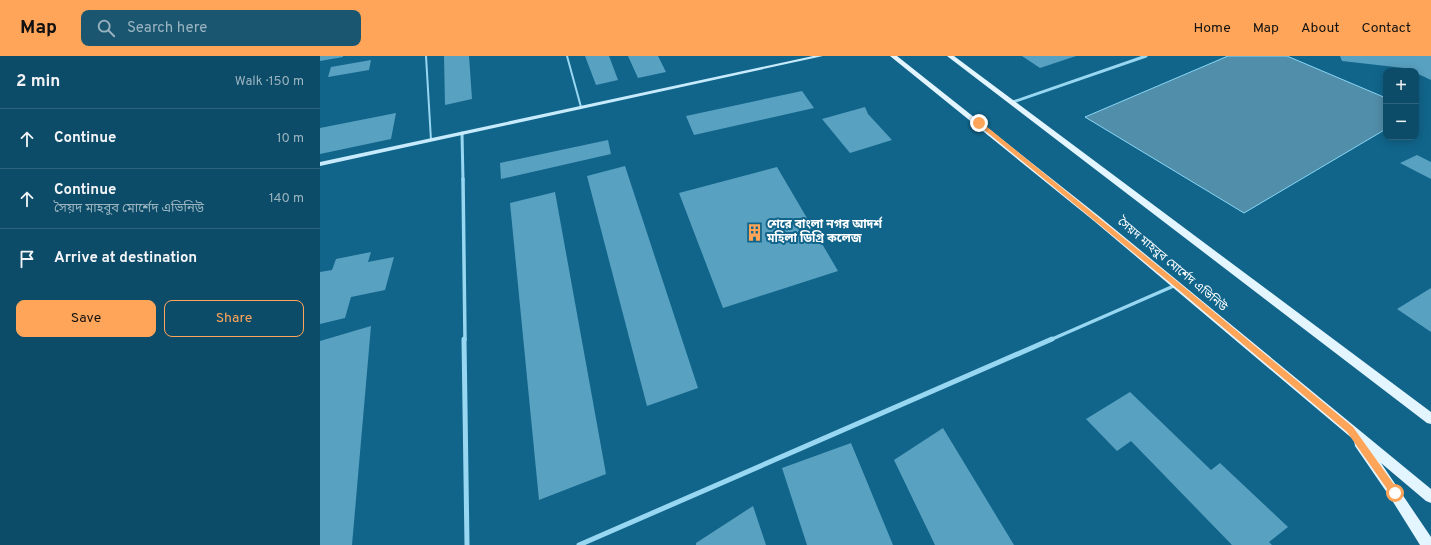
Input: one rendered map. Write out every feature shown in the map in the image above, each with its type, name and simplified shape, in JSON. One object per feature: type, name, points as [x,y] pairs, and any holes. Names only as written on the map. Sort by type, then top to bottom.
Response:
[{"type":"main road","name":"সৈয়দ মাহবুব মোর্শেদ এভিনিউ","points":[[893,56],[979,123],[1176,284],[1431,497]]},
{"type":"main road","points":[[950,56],[1013,102],[1431,419]]},
{"type":"main road","points":[[1350,430],[1395,493],[1428,545]]},
{"type":"street","points":[[320,164],[820,56]]},
{"type":"street","points":[[1013,102],[1146,56]]},
{"type":"street","points":[[462,133],[467,545]]},
{"type":"street","points":[[579,545],[1176,284]]},
{"type":"lane","points":[[426,56],[431,140]]},
{"type":"lane","points":[[567,56],[581,107]]},
{"type":"water","points":[[1228,56],[1287,56],[1383,97],[1383,131],[1244,213],[1085,117]]},
{"type":"building","points":[[320,56],[343,56],[343,57],[320,61]]},
{"type":"building","points":[[444,56],[469,56],[472,99],[445,105]]},
{"type":"building","points":[[585,56],[609,56],[618,80],[596,85]]},
{"type":"building","points":[[628,56],[658,56],[666,72],[638,78]]},
{"type":"building","points":[[1022,56],[1076,56],[1040,68]]},
{"type":"building","points":[[1340,56],[1431,56],[1431,80],[1419,74],[1419,68],[1404,68],[1342,61]]},
{"type":"building","points":[[371,60],[369,70],[328,77],[331,67]]},
{"type":"building","points":[[802,91],[814,108],[694,135],[686,116]]},
{"type":"building","points":[[865,107],[868,114],[892,140],[850,153],[822,119]]},
{"type":"building","points":[[396,113],[391,139],[320,154],[320,128]]},
{"type":"building","points":[[608,140],[611,154],[501,179],[500,163]]},
{"type":"building","points":[[1417,155],[1431,162],[1431,179],[1400,163]]},
{"type":"building","points":[[625,166],[698,388],[647,406],[587,176]]},
{"type":"building","name":"শেরে বাংলা নগর আদর্শ মহিলা ডিগ্রি কলেজ","points":[[777,167],[838,271],[723,308],[679,193]]},
{"type":"building","points":[[555,192],[606,474],[539,500],[510,203]]},
{"type":"building","points":[[371,252],[368,262],[394,257],[385,290],[351,297],[345,318],[320,324],[320,272],[332,270],[336,259]]},
{"type":"building","points":[[1431,288],[1431,332],[1397,309]]},
{"type":"building","points":[[371,326],[352,545],[320,545],[320,341]]},
{"type":"building","points":[[1130,392],[1211,470],[1220,463],[1288,527],[1269,542],[1272,545],[1232,545],[1131,441],[1117,451],[1086,419]]},
{"type":"building","points":[[943,428],[1014,545],[935,545],[894,460]]},
{"type":"building","points":[[851,443],[893,545],[807,545],[782,468]]},
{"type":"building","points":[[753,506],[766,545],[696,545],[696,543]]},
{"type":"place","name":"শেরে বাংলা নগর আদর্শ মহিলা ডিগ্রি কলেজ","points":[[754,232]]},
{"type":"route","points":[[979,123],[1176,284],[1350,430],[1395,493]]}]
